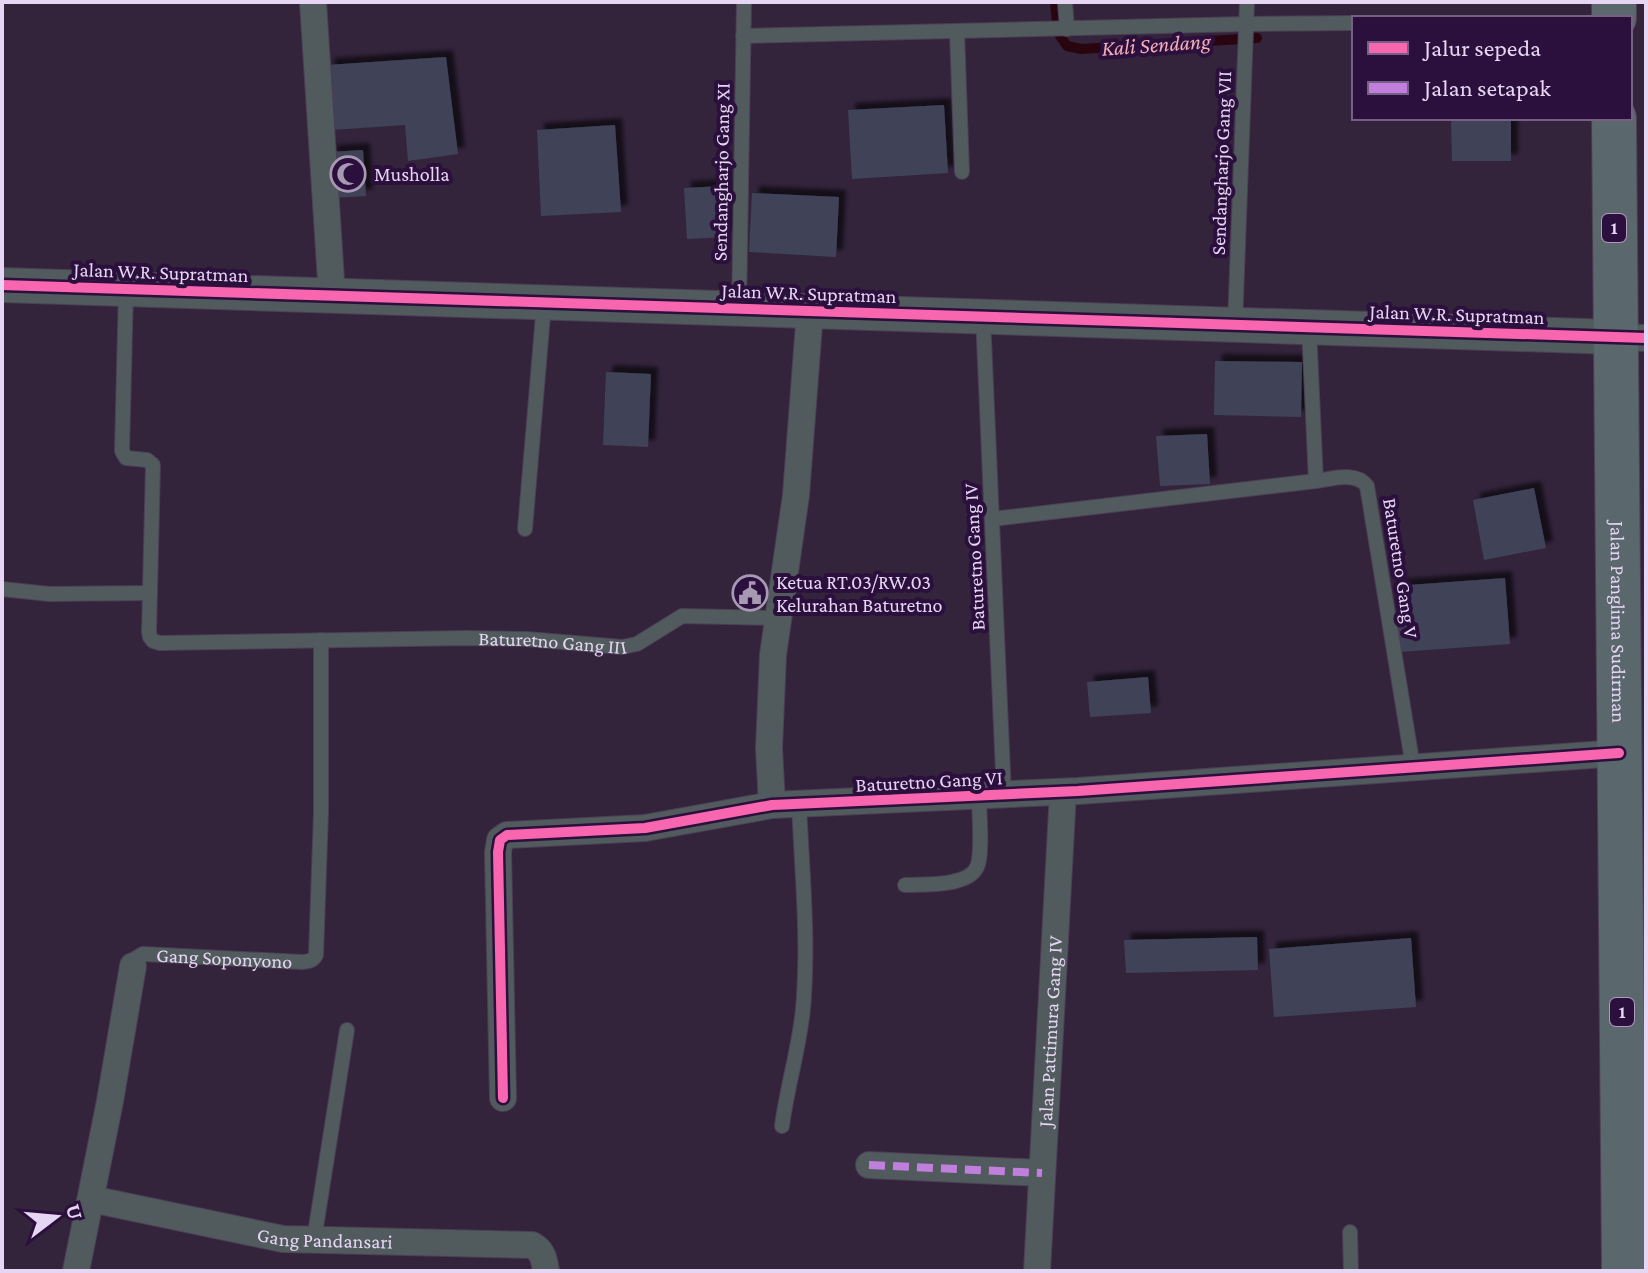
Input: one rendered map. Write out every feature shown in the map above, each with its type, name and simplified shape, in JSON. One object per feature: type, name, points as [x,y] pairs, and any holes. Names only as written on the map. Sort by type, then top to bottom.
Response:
[{"type":"highway","name":"Jalan Panglima Sudirman","points":[[1614,120],[1630,338],[1619,753],[1634,972],[1624,1271]]},
{"type":"street","points":[[313,2],[332,296]]},
{"type":"street","name":"Jalan W.R. Supratman","points":[[2,285],[1630,338]]},
{"type":"street","points":[[772,805],[769,721],[777,618],[796,495],[810,311]]},
{"type":"street","name":"Baturetno Gang VI","points":[[503,1098],[498,852],[500,840],[507,835],[645,828],[772,805],[1063,792],[1619,753]]},
{"type":"street","name":"Jalan Pattimura Gang IV","points":[[1037,1271],[1063,792]]},
{"type":"street","name":"Gang Soponyono","points":[[76,1271],[133,966]]},
{"type":"street","points":[[869,1165],[1042,1173]]},
{"type":"street","name":"Gang Pandansari","points":[[91,1199],[270,1237],[532,1245],[541,1252],[546,1271]]},
{"type":"lane","name":"Sendangharjo Gang XI","points":[[739,309],[744,2]]},
{"type":"lane","points":[[1065,2],[1067,29]]},
{"type":"lane","name":"Sendangharjo Gang VII","points":[[1235,325],[1247,2]]},
{"type":"lane","points":[[743,36],[1246,28],[1352,23]]},
{"type":"lane","points":[[957,32],[962,172]]},
{"type":"lane","points":[[2,589],[49,594],[150,593],[153,465],[147,460],[126,458],[122,451],[126,289]]},
{"type":"lane","points":[[525,529],[544,303]]},
{"type":"lane","name":"Baturetno Gang IV","points":[[905,885],[947,883],[973,873],[977,867],[992,796],[992,519],[983,317]]},
{"type":"lane","points":[[1309,328],[1316,481]]},
{"type":"lane","name":"Baturetno Gang V","points":[[992,519],[1352,477],[1361,479],[1367,486],[1413,767]]},
{"type":"lane","name":"Baturetno Gang III","points":[[150,593],[150,637],[155,642],[511,639],[622,647],[637,644],[682,616],[777,618]]},
{"type":"lane","name":"Gang Soponyono","points":[[133,966],[136,958],[143,954],[302,962],[310,961],[316,955],[321,813],[321,640]]},
{"type":"lane","points":[[782,1126],[801,1027],[805,975],[799,804]]},
{"type":"lane","points":[[314,1240],[347,1030]]},
{"type":"lane","points":[[1350,1232],[1351,1271]]},
{"type":"building","points":[[446,57],[458,154],[408,161],[405,125],[331,130],[327,65]]},
{"type":"building","points":[[944,105],[948,173],[852,179],[848,110]]},
{"type":"building","points":[[1451,120],[1511,120],[1511,161],[1452,161]]},
{"type":"building","points":[[615,125],[621,212],[541,216],[537,130]]},
{"type":"building","name":"Musholla","points":[[363,150],[366,196],[332,198],[329,152]]},
{"type":"building","points":[[724,186],[726,237],[687,239],[684,188]]},
{"type":"building","points":[[752,193],[839,197],[836,257],[749,252]]},
{"type":"building","points":[[1215,361],[1302,362],[1301,417],[1214,415]]},
{"type":"building","points":[[606,372],[651,374],[648,447],[603,445]]},
{"type":"building","points":[[1207,434],[1210,484],[1160,486],[1156,436]]},
{"type":"building","points":[[1534,488],[1546,548],[1484,560],[1473,500]]},
{"type":"building","points":[[1505,578],[1510,644],[1400,652],[1395,586]]},
{"type":"building","points":[[1148,677],[1151,713],[1090,717],[1087,682]]},
{"type":"building","points":[[1257,937],[1258,970],[1126,973],[1124,940]]},
{"type":"building","points":[[1411,938],[1416,1007],[1274,1017],[1269,949]]},
{"type":"waterway","name":"Kali Sendang","points":[[1055,2],[1057,22]]},
{"type":"waterway","name":"Kali Sendang","points":[[1060,36],[1067,46],[1081,49],[1257,38]]},
{"type":"marked path","points":[[869,1165],[1042,1173]]},
{"type":"cycle path","points":[[2,285],[1646,338]]},
{"type":"cycle path","points":[[503,1098],[498,852],[500,840],[507,835],[645,828],[772,805],[1078,791],[1619,753]]},
{"type":"place","name":"Musholla","points":[[348,174]]},
{"type":"place","name":"Ketua RT.03/RW.03 Kelurahan Baturetno","points":[[750,593]]}]
